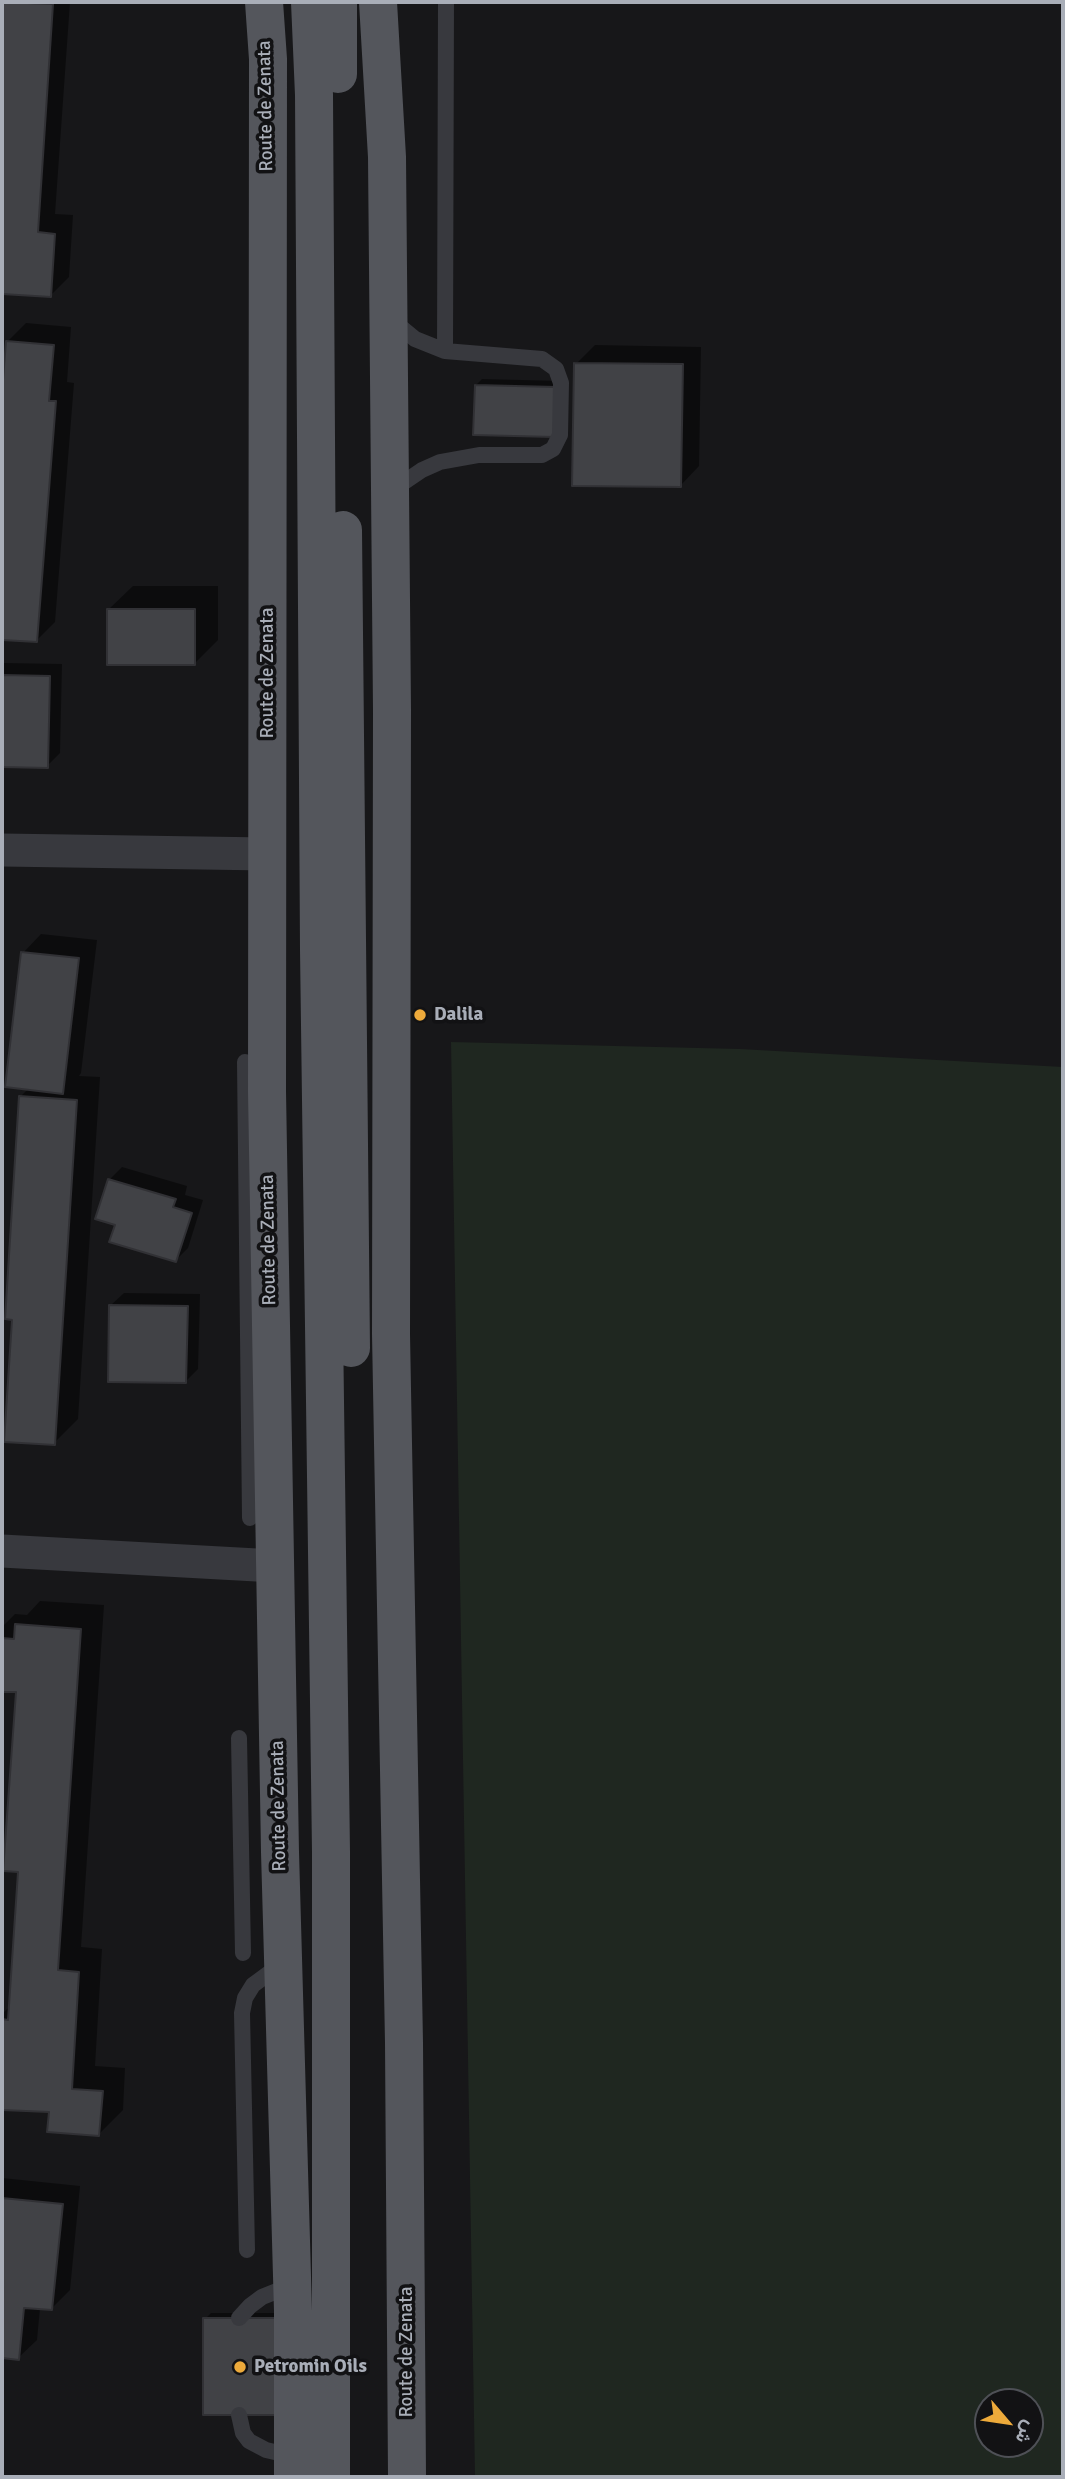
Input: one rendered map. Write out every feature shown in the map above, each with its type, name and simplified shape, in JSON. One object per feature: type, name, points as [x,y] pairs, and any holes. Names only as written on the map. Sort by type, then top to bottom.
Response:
[{"type":"main road","name":"Route de Zenata","points":[[264,2],[268,59],[268,853],[261,1468],[275,1566],[260,1809],[283,1969],[292,2291],[293,2467]]},
{"type":"main road","points":[[310,2],[314,95],[319,936],[331,1852],[331,2477]]},
{"type":"main road","points":[[338,2],[356,1852],[355,2477]]},
{"type":"main road","name":"Route de Zenata","points":[[378,2],[387,156],[392,710],[391,1334],[404,2043],[407,2477]]},
{"type":"street","points":[[2,850],[268,853]]},
{"type":"street","points":[[2,1551],[275,1566]]},
{"type":"lane","points":[[445,351],[446,2]]},
{"type":"lane","points":[[388,315],[415,339],[445,351],[533,357],[550,363],[559,375],[561,383],[560,435],[553,449],[542,454],[479,455],[440,462],[413,475],[389,492]]},
{"type":"lane","points":[[245,1062],[261,1468],[250,1518]]},
{"type":"lane","points":[[239,1738],[260,1809],[243,1953]]},
{"type":"lane","points":[[247,2249],[242,2013],[245,1998],[253,1985],[272,1971],[283,1969]]},
{"type":"lane","points":[[239,2318],[262,2297],[277,2291],[292,2291]]},
{"type":"lane","points":[[239,2415],[243,2433],[249,2441],[293,2467]]},
{"type":"shaded area","points":[[451,1042],[740,1049],[1063,1067],[1063,2477],[475,2477]]},
{"type":"building","points":[[2,2],[53,4],[38,232],[55,234],[51,297],[2,294]]},
{"type":"building","points":[[6,341],[54,345],[49,401],[56,401],[37,642],[2,640],[2,392]]},
{"type":"building","points":[[574,363],[683,364],[681,487],[572,486]]},
{"type":"building","points":[[475,385],[556,387],[554,437],[473,435]]},
{"type":"building","points":[[107,609],[195,609],[195,665],[107,665]]},
{"type":"building","points":[[2,675],[50,676],[48,768],[2,767]]},
{"type":"building","points":[[21,952],[79,958],[63,1094],[5,1087]]},
{"type":"building","points":[[19,1096],[77,1100],[55,1445],[4,1442],[12,1320],[5,1319]]},
{"type":"building","points":[[108,1179],[176,1199],[173,1207],[192,1213],[176,1262],[109,1242],[115,1225],[95,1219]]},
{"type":"building","points":[[109,1305],[188,1306],[186,1383],[108,1382]]},
{"type":"building","points":[[15,1624],[81,1629],[58,1970],[79,1972],[72,2089],[103,2091],[99,2136],[47,2132],[49,2112],[2,2110],[2,2019],[8,2020],[18,1872],[3,1871],[16,1692],[2,1692],[2,1638],[14,1639]]},
{"type":"building","points":[[2,2198],[63,2204],[52,2310],[24,2308],[19,2360],[2,2358]]},
{"type":"building","name":"Petromin Oils","points":[[203,2318],[276,2318],[277,2415],[203,2415]]},
{"type":"place","name":"Dalila","points":[[420,1015]]},
{"type":"place","name":"Petromin Oils","points":[[240,2367]]}]
